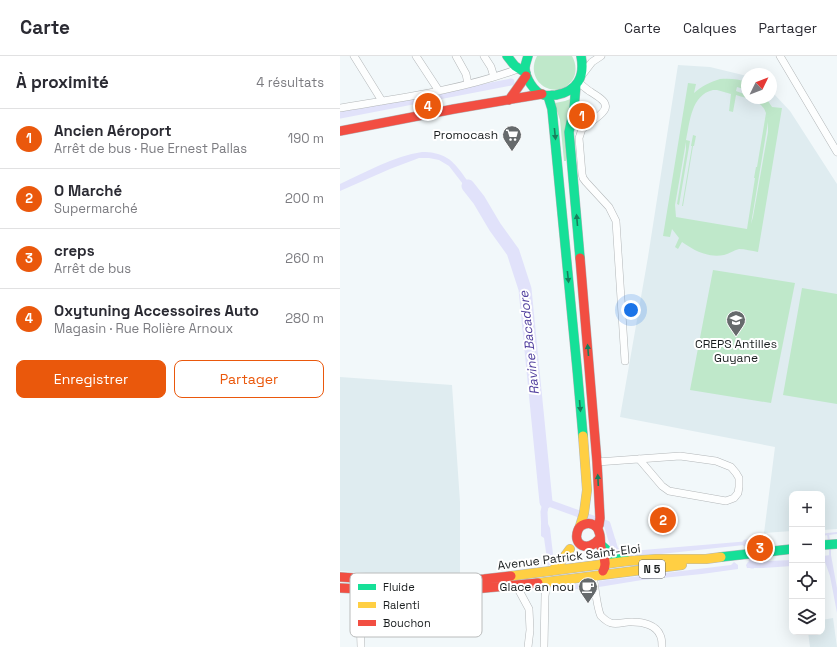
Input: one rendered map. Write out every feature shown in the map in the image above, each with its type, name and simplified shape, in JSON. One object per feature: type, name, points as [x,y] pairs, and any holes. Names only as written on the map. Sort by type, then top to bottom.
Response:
[{"type":"main road","points":[[507,56],[511,62],[523,72],[534,87],[545,95],[552,109],[577,368],[587,490],[578,541],[586,547],[600,542]]},
{"type":"main road","points":[[509,100],[526,66],[528,56]]},
{"type":"main road","points":[[581,56],[583,68],[578,81],[569,132],[597,462],[600,542],[605,564],[605,568],[594,577]]},
{"type":"main road","points":[[340,131],[509,100],[545,95],[561,95],[570,91],[578,81]]},
{"type":"main road","points":[[580,524],[599,524]]},
{"type":"main road","points":[[566,579],[566,568],[570,549],[580,524]]},
{"type":"main road","points":[[600,542],[614,556],[628,561]]},
{"type":"main road","name":"Avenue Patrick Saint-Eloi","points":[[482,589],[518,588],[566,579],[594,577],[685,564],[706,559],[789,548]]},
{"type":"main road","points":[[552,571],[570,549]]},
{"type":"main road","name":"Avenue Patrick Saint-Eloi","points":[[482,579],[628,561],[683,558],[706,559]]},
{"type":"main road","name":"Avenue Patrick Saint-Eloi","points":[[340,578],[350,579]]},
{"type":"main road","name":"Avenue Patrick Saint-Eloi","points":[[340,588],[350,589]]},
{"type":"street","points":[[354,56],[382,101]]},
{"type":"street","points":[[416,56],[439,91]]},
{"type":"street","points":[[456,56],[466,74],[468,84]]},
{"type":"street","points":[[484,56],[491,67],[494,77]]},
{"type":"street","points":[[601,56],[592,62],[578,81],[590,92],[602,99],[605,105],[604,109],[602,113],[582,129],[579,138],[582,174],[586,182],[609,207],[616,221],[625,361]]},
{"type":"street","points":[[780,56],[837,152]]},
{"type":"street","points":[[340,108],[439,91],[494,77],[523,72]]},
{"type":"street","points":[[597,462],[680,456],[716,461],[732,468],[736,473],[739,478],[738,493],[734,498],[726,500],[669,490],[662,486],[639,459]]},
{"type":"street","points":[[594,577],[600,614],[605,620],[612,624],[634,622],[648,624],[656,629],[660,634],[662,647]]},
{"type":"street","points":[[544,647],[545,596],[547,582]]},
{"type":"street","points":[[518,588],[529,609],[530,630],[528,647]]},
{"type":"street","points":[[361,637],[361,647]]},
{"type":"shaded area","name":"CREPS Antilles Guyane","points":[[678,65],[710,67],[741,75],[741,104],[777,104],[777,97],[790,111],[837,184],[837,529],[825,530],[825,491],[789,491],[789,531],[764,533],[775,447],[620,417],[648,257]]},
{"type":"shaded area","points":[[340,377],[452,385],[460,502],[460,573],[366,573],[340,571]]},
{"type":"shaded area","points":[[833,618],[837,647],[810,647],[808,635],[825,635],[825,619]]},
{"type":"green space","points":[[537,56],[572,56],[576,68],[573,79],[567,86],[559,89],[544,87],[538,81],[535,74],[534,66]]},
{"type":"green space","points":[[720,79],[741,80],[741,88],[737,87],[736,91],[741,93],[741,97],[736,95],[733,112],[729,111],[731,94],[717,90],[706,93],[700,97],[696,103],[690,118],[686,140],[690,141],[679,205],[677,204],[686,142],[675,205],[676,217],[747,229],[754,178],[766,113],[764,108],[760,104],[770,104],[772,107],[782,108],[758,252],[739,249],[724,255],[707,255],[682,242],[678,249],[675,247],[679,238],[672,229],[670,237],[663,236],[688,83],[696,84],[694,93],[709,83]],"holes":[[[768,122],[768,132],[753,217],[751,224]]]},
{"type":"green space","points":[[573,98],[566,161],[564,161],[560,120],[555,103]]},
{"type":"green space","points":[[693,135],[696,136],[682,206],[692,146]]},
{"type":"green space","points":[[713,270],[795,283],[771,403],[690,390]]},
{"type":"green space","points":[[802,288],[837,294],[837,404],[783,395]]},
{"type":"water","points":[[422,152],[438,154],[451,161],[465,177],[479,200],[466,188],[449,166],[439,160],[429,158],[419,158],[340,191],[340,184],[401,157]]},
{"type":"water","points":[[541,524],[548,524],[550,528],[554,563],[548,566],[544,538],[541,536]]},
{"type":"water","points":[[615,538],[619,549],[624,551],[762,540],[759,545],[744,545],[661,554],[624,556],[611,549],[609,539]]},
{"type":"water","points":[[831,555],[837,588],[837,613],[830,576],[825,562],[825,556]]},
{"type":"water","points":[[789,560],[789,566],[747,568],[746,565],[748,562]]},
{"type":"water","points":[[734,562],[738,565],[738,569],[642,580],[599,587],[599,581],[731,565]]},
{"type":"water","points":[[592,582],[593,587],[555,592],[550,586],[555,585],[557,587]]},
{"type":"waterway","points":[[340,115],[511,82]]},
{"type":"waterway","name":"Ravine Bacadore","points":[[468,186],[479,200],[495,227],[513,252],[525,289],[546,502]]},
{"type":"waterway","points":[[545,532],[544,512],[546,502],[607,524],[614,547]]},
{"type":"waterway","points":[[828,534],[837,533]]},
{"type":"waterway","points":[[825,534],[828,534],[829,541]]},
{"type":"waterway","points":[[746,543],[753,543],[752,565]]},
{"type":"waterway","points":[[830,548],[830,557]]},
{"type":"traffic: fast","points":[[507,56],[515,66],[526,73]]},
{"type":"traffic: fast","points":[[528,56],[525,68],[528,80],[540,94],[544,95],[564,93],[575,86],[581,76],[581,56]]},
{"type":"traffic: fast","points":[[576,85],[574,108],[569,132],[580,258]]},
{"type":"traffic: fast","points":[[548,96],[552,109],[583,436]]},
{"type":"traffic: fast","points":[[825,545],[837,544]]},
{"type":"traffic: fast","points":[[601,545],[614,556],[626,560]]},
{"type":"traffic: fast","points":[[721,557],[789,549]]},
{"type":"traffic: slow","points":[[580,526],[584,513],[587,490],[583,436]]},
{"type":"traffic: slow","points":[[552,571],[570,549]]},
{"type":"traffic: slow","points":[[511,576],[628,561],[656,559],[706,559],[721,557]]},
{"type":"traffic: slow","points":[[538,583],[682,565]]},
{"type":"traffic: jam","points":[[509,100],[526,76]]},
{"type":"traffic: jam","points":[[340,131],[542,94]]},
{"type":"traffic: jam","points":[[580,258],[597,462],[600,518],[599,525],[597,527]]},
{"type":"traffic: jam","points":[[599,539],[590,546],[582,545],[577,540],[578,529],[587,524],[596,526],[600,535],[601,547],[605,562],[603,571]]},
{"type":"traffic: jam","points":[[482,579],[511,576]]},
{"type":"traffic: jam","points":[[340,577],[350,578]]},
{"type":"traffic: jam","points":[[482,588],[538,583]]},
{"type":"traffic: jam","points":[[340,588],[350,589]]},
{"type":"place","name":"Oxytuning Accessoires Auto","points":[[428,106]]},
{"type":"place","name":"Ancien Aéroport","points":[[582,116]]},
{"type":"place","name":"Promocash","points":[[512,152]]},
{"type":"place","name":"CREPS Antilles Guyane","points":[[736,337]]},
{"type":"place","name":"O Marché","points":[[663,520]]},
{"type":"place","name":"creps","points":[[760,548]]},
{"type":"place","name":"Glace an nou","points":[[588,604]]}]
